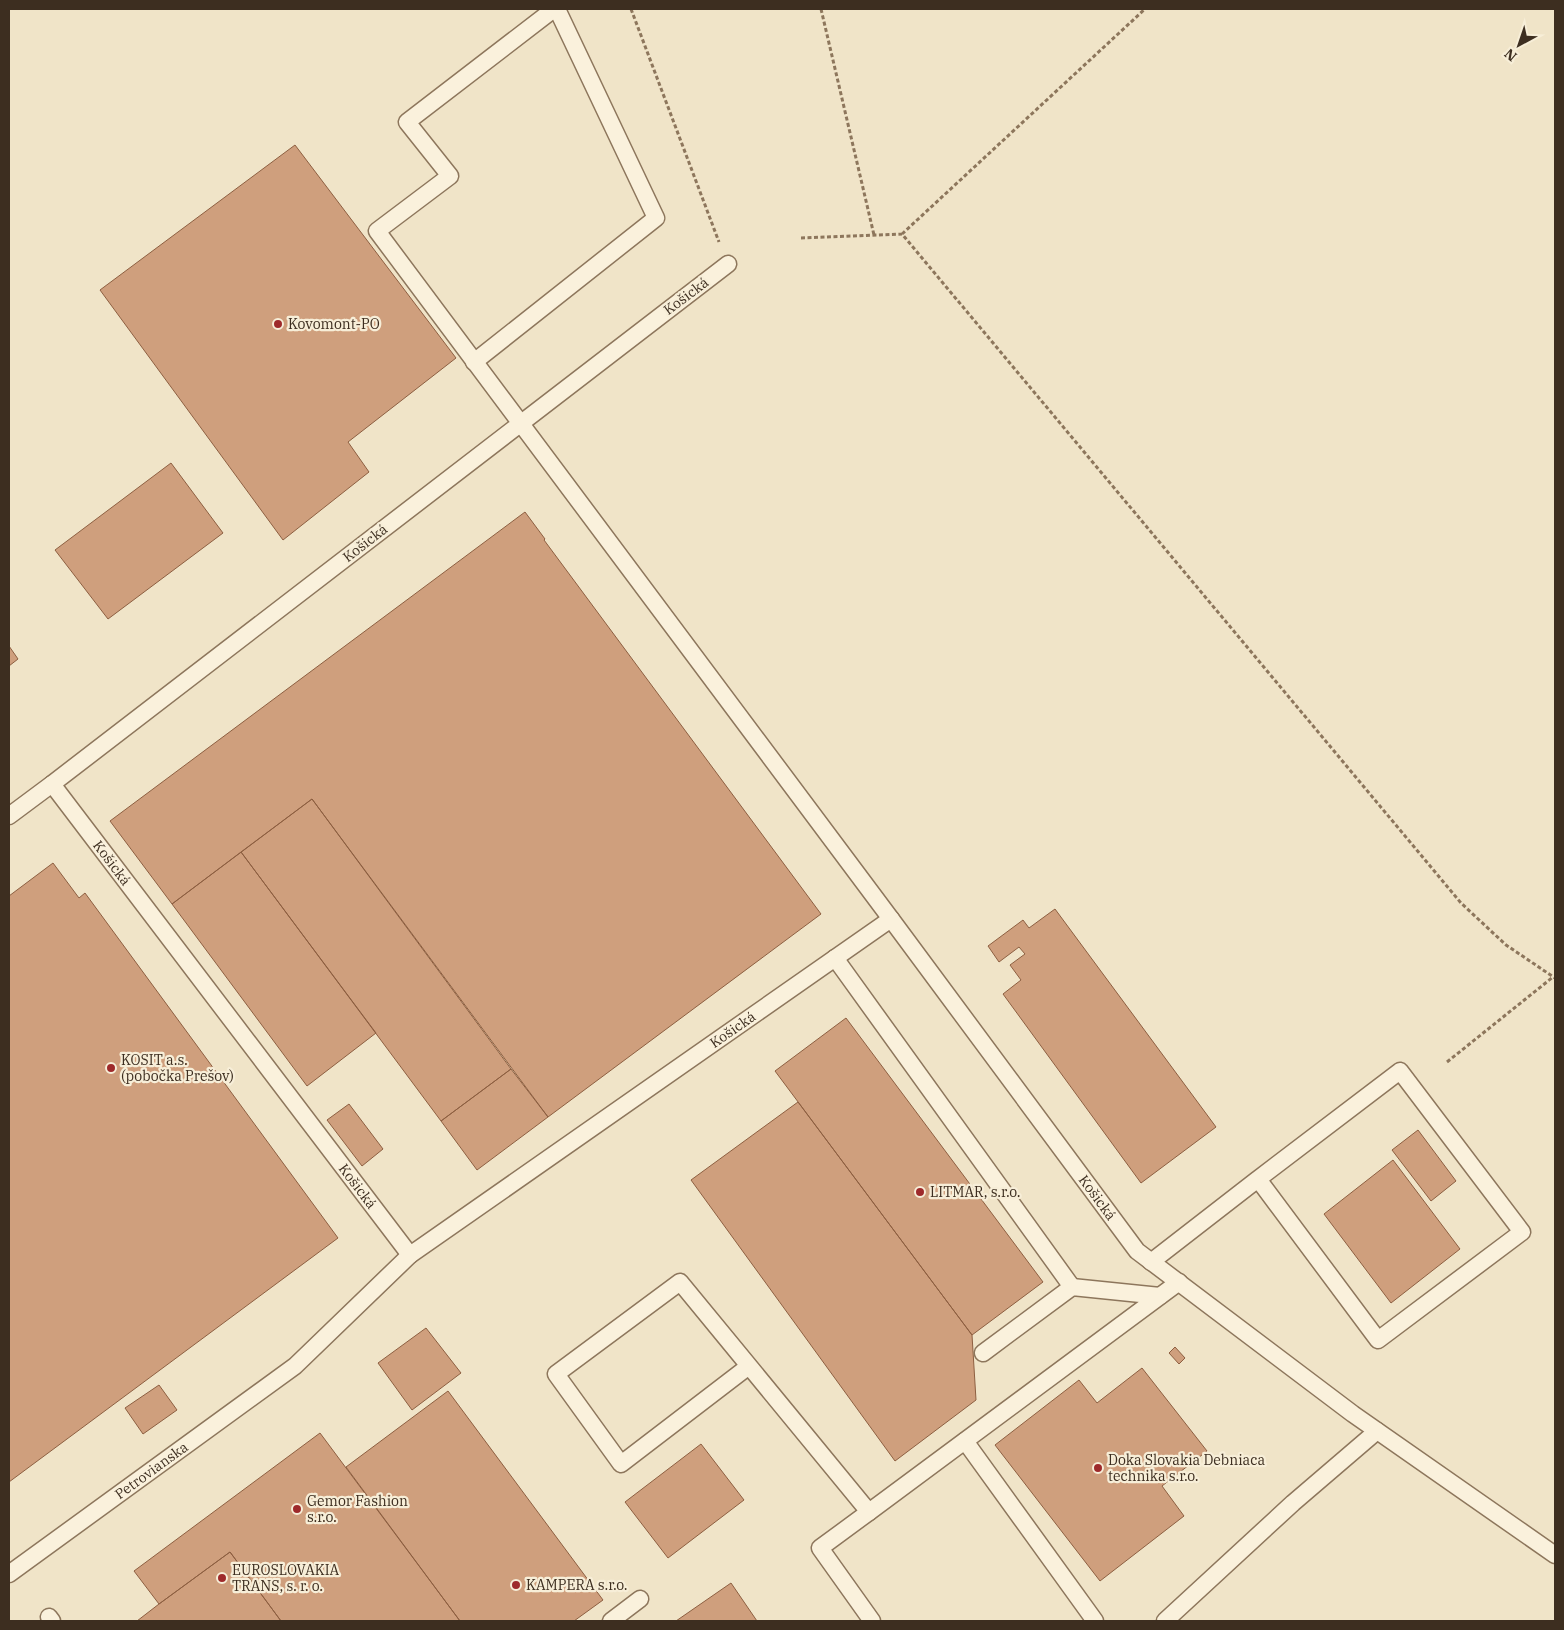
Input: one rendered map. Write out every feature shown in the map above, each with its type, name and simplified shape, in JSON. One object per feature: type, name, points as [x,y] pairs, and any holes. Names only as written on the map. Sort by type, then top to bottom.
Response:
[{"type":"lane","points":[[474,362],[656,218],[555,9],[407,122],[450,176],[378,231],[474,362],[891,919]]},
{"type":"lane","name":"Košická","points":[[728,264],[52,784],[410,1255],[891,919],[1137,1251],[1353,1414],[1555,1555]]},
{"type":"lane","points":[[9,816],[52,784]]},
{"type":"lane","points":[[836,958],[1072,1286]]},
{"type":"lane","points":[[1151,1262],[1258,1179],[1400,1071],[1522,1232],[1378,1340],[1258,1179]]},
{"type":"lane","name":"Petrovianska","points":[[9,1574],[295,1366],[410,1255]]},
{"type":"lane","points":[[749,1366],[621,1464],[556,1374],[680,1282],[869,1512]]},
{"type":"lane","points":[[872,1621],[820,1548],[1178,1282]]},
{"type":"lane","points":[[984,1353],[1072,1286],[1160,1296]]},
{"type":"lane","points":[[1165,1621],[1293,1503],[1377,1431]]},
{"type":"lane","points":[[965,1441],[1095,1621]]},
{"type":"lane","points":[[610,1621],[640,1599]]},
{"type":"path","points":[[630,9],[728,264]]},
{"type":"path","points":[[821,9],[874,235]]},
{"type":"path","points":[[801,238],[902,234],[1145,9]]},
{"type":"path","points":[[902,234],[1461,903],[1506,945],[1554,977],[1447,1062]]},
{"type":"building","name":"Kovomont-PO","points":[[295,145],[456,358],[348,442],[369,472],[283,540],[100,290]]},
{"type":"building","points":[[171,463],[223,533],[108,619],[55,550]]},
{"type":"building","points":[[525,512],[821,914],[548,1117],[312,799],[172,904],[110,821]]},
{"type":"building","points":[[9,646],[18,659],[9,666]]},
{"type":"building","points":[[312,799],[511,1069],[441,1121],[241,852]]},
{"type":"building","points":[[241,852],[376,1033],[307,1086],[172,904]]},
{"type":"building","name":"KOSIT a.s. (pobočka Prešov)","points":[[53,863],[79,898],[85,893],[338,1238],[9,1482],[9,896]]},
{"type":"building","points":[[1055,909],[1216,1127],[1141,1183],[1003,994],[1021,980],[1010,965],[1025,954],[1019,947],[999,962],[988,946],[1023,920],[1029,928]]},
{"type":"building","name":"LITMAR, s.r.o.","points":[[846,1018],[1043,1282],[972,1335],[775,1071]]},
{"type":"building","points":[[511,1069],[548,1117],[477,1170],[441,1121]]},
{"type":"building","points":[[798,1102],[972,1335],[976,1400],[895,1461],[691,1180]]},
{"type":"building","points":[[349,1104],[383,1149],[362,1166],[327,1120]]},
{"type":"building","points":[[1418,1130],[1456,1181],[1431,1201],[1392,1150]]},
{"type":"building","points":[[1393,1160],[1460,1249],[1391,1303],[1324,1214]]},
{"type":"building","points":[[426,1328],[461,1373],[412,1410],[378,1363]]},
{"type":"building","points":[[1175,1347],[1185,1358],[1179,1364],[1169,1353]]},
{"type":"building","name":"Doka Slovakia Debniaca technika s.r.o.","points":[[1142,1368],[1207,1451],[1162,1486],[1184,1516],[1100,1581],[995,1445],[1079,1380],[1097,1403]]},
{"type":"building","points":[[159,1385],[177,1410],[143,1434],[125,1408]]},
{"type":"building","points":[[448,1391],[603,1600],[574,1621],[460,1621],[346,1467]]},
{"type":"building","name":"Gemor Fashion s.r.o.","points":[[320,1433],[460,1621],[281,1621],[230,1552],[159,1604],[134,1571]]},
{"type":"building","points":[[701,1444],[744,1500],[668,1558],[625,1502]]},
{"type":"building","name":"EUROSLOVAKIA TRANS, s. r. o.","points":[[230,1552],[281,1621],[137,1621],[159,1604]]},
{"type":"building","points":[[731,1583],[757,1621],[676,1621]]},
{"type":"place","name":"Kovomont-PO","points":[[278,324]]},
{"type":"place","name":"KOSIT a.s. (pobočka Prešov)","points":[[111,1068]]},
{"type":"place","name":"LITMAR, s.r.o.","points":[[920,1192]]},
{"type":"place","name":"Doka Slovakia Debniaca technika s.r.o.","points":[[1098,1468]]},
{"type":"place","name":"Gemor Fashion s.r.o.","points":[[297,1509]]},
{"type":"place","name":"EUROSLOVAKIA TRANS, s. r. o.","points":[[222,1578]]},
{"type":"place","name":"KAMPERA s.r.o.","points":[[516,1585]]}]
